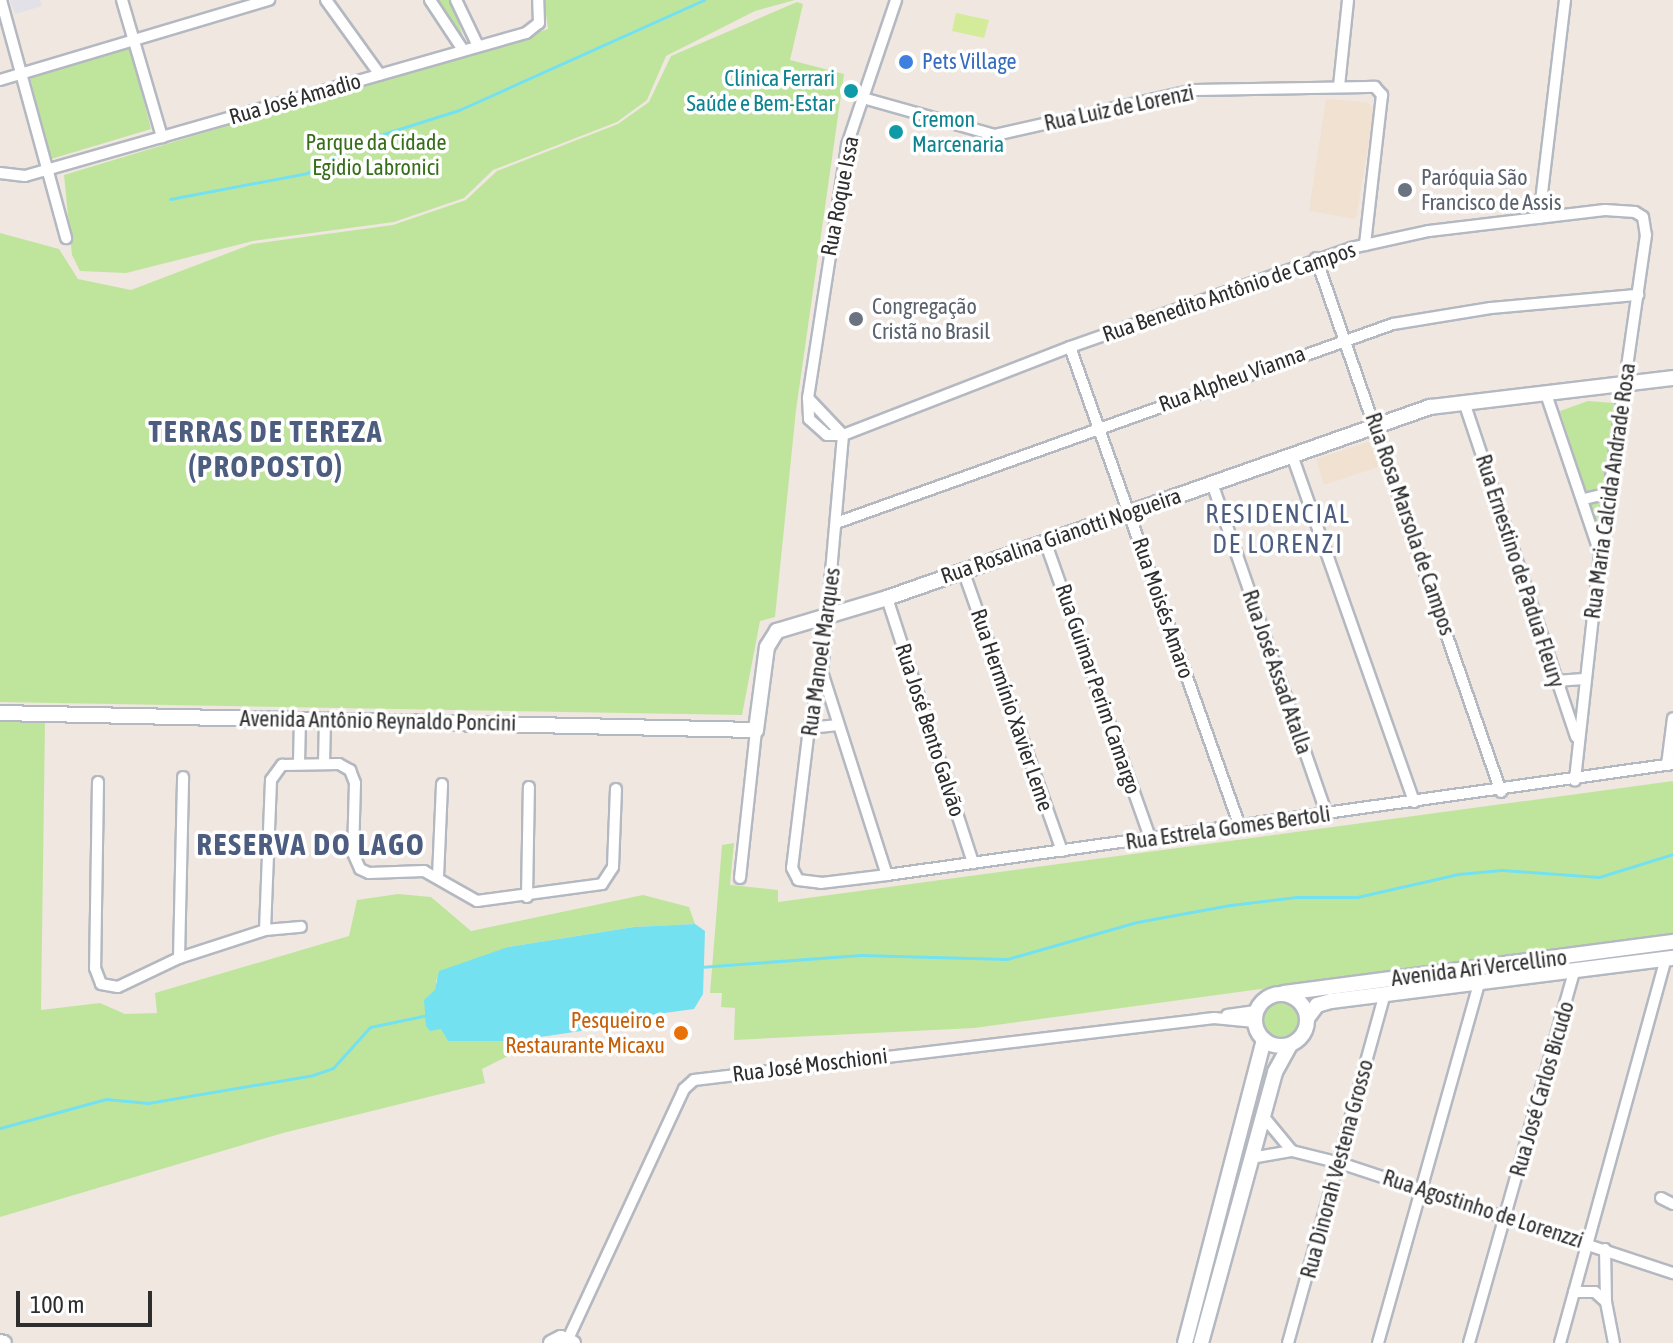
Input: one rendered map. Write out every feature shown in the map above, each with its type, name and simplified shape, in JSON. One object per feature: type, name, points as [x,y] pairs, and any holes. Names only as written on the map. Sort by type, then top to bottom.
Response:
[{"type":"street","points":[[1,0],[66,238]]},
{"type":"street","points":[[122,0],[162,137]]},
{"type":"street","points":[[0,80],[269,0]]},
{"type":"street","points":[[326,0],[380,75]]},
{"type":"street","points":[[430,0],[463,50]]},
{"type":"street","points":[[456,0],[478,46]]},
{"type":"street","name":"Rua José Amadio","points":[[0,173],[24,177],[47,167],[526,33],[539,23],[538,0]]},
{"type":"street","name":"Rua Roque Issa","points":[[843,435],[808,398],[842,167],[896,0]]},
{"type":"street","points":[[1339,86],[1348,0]]},
{"type":"street","points":[[1539,218],[1565,0]]},
{"type":"street","name":"Rua Luiz de Lorenzi","points":[[863,98],[995,135],[1195,90],[1339,86],[1380,91],[1365,245]]},
{"type":"street","name":"Rua Benedito Antônio de Campos","points":[[843,435],[1070,347],[1316,258],[1429,231],[1630,210]]},
{"type":"street","name":"Rua Maria Calcida Andrade Rosa","points":[[1575,781],[1577,739],[1600,553],[1646,235],[1643,217],[1630,210]]},
{"type":"street","name":"Rua Rosa Marsola de Campos","points":[[1316,258],[1377,424],[1501,792]]},
{"type":"street","name":"Rua Alpheu Vianna","points":[[839,522],[1344,338],[1393,324],[1491,308],[1638,295]]},
{"type":"street","name":"Rua Moisés Amaro","points":[[1070,347],[1239,824]]},
{"type":"street","name":"Rua Rosalina Gianotti Nogueira","points":[[756,730],[767,647],[777,631],[887,598],[1377,424],[1464,402],[1673,378]]},
{"type":"street","points":[[1546,394],[1600,553]]},
{"type":"street","name":"Rua Ernestino de Padua Fleury","points":[[1464,402],[1555,681],[1577,739]]},
{"type":"street","name":"Rua Manoel Marques","points":[[792,868],[809,728],[822,673],[839,522],[843,435]]},
{"type":"street","points":[[1292,455],[1414,802]]},
{"type":"street","name":"Rua José Assad Atalla","points":[[1212,483],[1327,815]]},
{"type":"street","points":[[1584,499],[1610,493]]},
{"type":"street","name":"Rua Guimar Perim Camargo","points":[[1045,541],[1150,837]]},
{"type":"street","name":"Rua Hermínio Xavier Leme","points":[[963,570],[1062,851]]},
{"type":"street","name":"Rua José Bento Galvão","points":[[887,598],[973,863]]},
{"type":"street","points":[[822,673],[836,725],[887,875]]},
{"type":"street","points":[[1555,681],[1584,679]]},
{"type":"street","name":"Avenida Antônio Reynaldo Poncini","points":[[0,713],[756,730]]},
{"type":"street","points":[[1670,764],[1673,718]]},
{"type":"street","points":[[299,763],[300,719]]},
{"type":"street","points":[[324,764],[325,719]]},
{"type":"street","points":[[809,728],[836,725]]},
{"type":"street","points":[[740,878],[756,730]]},
{"type":"street","points":[[265,930],[271,780],[277,769],[299,763],[324,764],[350,770],[355,783],[353,853],[360,869],[369,873],[410,869],[438,877],[477,901],[589,888],[610,877],[616,789]]},
{"type":"street","name":"Rua Estrela Gomes Bertoli","points":[[792,868],[798,880],[805,883],[887,875],[1239,824],[1501,792],[1670,764]]},
{"type":"street","points":[[179,958],[183,777]]},
{"type":"street","points":[[98,782],[95,968],[106,988],[118,987],[179,958],[265,930],[301,927]]},
{"type":"street","points":[[438,877],[442,784]]},
{"type":"street","points":[[527,897],[529,787]]},
{"type":"street","name":"Avenida Ari Vercellino","points":[[1284,993],[1673,942]]},
{"type":"street","points":[[1560,1343],[1670,959]]},
{"type":"street","name":"Avenida Ari Vercellino","points":[[1308,1017],[1323,1003],[1670,959]]},
{"type":"street","points":[[1378,1343],[1424,1188],[1482,968]]},
{"type":"street","name":"Rua José Carlos Bicudo","points":[[1469,1343],[1574,972]]},
{"type":"street","points":[[1185,1343],[1264,1040],[1256,1017],[1270,996],[1284,993],[1298,999],[1308,1017],[1304,1034],[1290,1045],[1275,1072],[1201,1343]]},
{"type":"street","name":"Rua Dinorah Vestena Grosso","points":[[1288,1343],[1384,996]]},
{"type":"street","name":"Rua José Moschioni","points":[[570,1341],[684,1089],[694,1080],[1214,1018],[1256,1017]]},
{"type":"street","points":[[1264,1040],[1290,1045]]},
{"type":"street","points":[[1263,1116],[1292,1151]]},
{"type":"street","name":"Rua Agostinho de Lorenzzi","points":[[1251,1158],[1292,1151],[1340,1163],[1424,1188],[1673,1273]]},
{"type":"street","points":[[1661,1198],[1673,1204]]},
{"type":"street","points":[[1605,1249],[1606,1302],[1614,1343]]},
{"type":"street","points":[[1574,1292],[1595,1292],[1606,1302]]},
{"type":"street","points":[[551,1343],[570,1341]]},
{"type":"shaded area","points":[[10,0],[40,0],[42,6],[15,14]]},
{"type":"shaded area","points":[[1326,99],[1367,102],[1374,109],[1356,219],[1309,211]]},
{"type":"shaded area","points":[[1369,442],[1381,466],[1324,485],[1316,459]]},
{"type":"green space","points":[[435,0],[452,0],[464,40],[460,41]]},
{"type":"green space","name":"Parque da Cidade Egidio Labronici","points":[[544,0],[795,0],[755,11],[666,56],[647,100],[617,122],[493,170],[464,198],[394,222],[253,241],[126,273],[80,271],[72,255],[64,175],[548,29]]},
{"type":"green space","points":[[797,2],[803,4],[790,60],[844,74],[796,410],[775,617],[760,621],[742,715],[0,702],[0,233],[59,249],[78,279],[131,290],[252,244],[393,225],[466,200],[497,171],[618,124],[649,102],[671,56]]},
{"type":"green space","points":[[956,13],[989,20],[984,38],[952,31]]},
{"type":"green space","points":[[130,48],[151,129],[51,159],[30,77]]},
{"type":"green space","points":[[1588,401],[1614,403],[1599,533],[1560,411]]},
{"type":"green space","points":[[0,721],[45,722],[41,1010],[100,1003],[125,1014],[157,1013],[155,993],[349,936],[357,900],[398,894],[431,897],[471,931],[643,895],[689,907],[695,924],[634,927],[508,947],[436,980],[441,1028],[448,1041],[513,1041],[516,1052],[482,1069],[485,1083],[283,1133],[0,1217]]},
{"type":"green space","points":[[1673,781],[1673,933],[974,1028],[734,1040],[735,1008],[721,1007],[722,993],[710,993],[722,845],[734,843],[730,885],[778,890],[778,902]]},
{"type":"green space","points":[[1282,998],[1297,1005],[1304,1020],[1297,1035],[1282,1042],[1267,1035],[1260,1020],[1267,1005]]},
{"type":"water","points":[[695,924],[705,931],[703,994],[694,1009],[590,1023],[581,1031],[513,1041],[448,1041],[441,1029],[430,1031],[426,1026],[424,1000],[435,990],[439,971],[508,947],[634,927]]},
{"type":"waterway","points":[[170,199],[307,173],[358,142],[459,110],[704,0]]},
{"type":"waterway","points":[[700,967],[861,955],[1007,959],[1137,922],[1231,905],[1297,897],[1357,897],[1458,874],[1502,870],[1599,877],[1673,854]]},
{"type":"waterway","points":[[0,1128],[106,1099],[148,1103],[313,1075],[333,1068],[370,1027],[428,1015]]},
{"type":"place","name":"Pets Village","points":[[906,62]]},
{"type":"place","name":"Clínica Ferrari Saúde e Bem-Estar","points":[[851,91]]},
{"type":"place","name":"Cremon Marcenaria","points":[[896,132]]},
{"type":"place","name":"Paróquia São Francisco de Assis","points":[[1405,190]]},
{"type":"place","name":"Congregação Cristã no Brasil","points":[[856,319]]},
{"type":"place","name":"Pesqueiro e Restaurante Micaxu","points":[[681,1033]]},
{"type":"district","name":"TERRAS DE TEREZA (PROPOSTO)","points":[[266,448]]},
{"type":"district","name":"RESIDENCIAL DE LORENZI","points":[[1278,530]]},
{"type":"district","name":"RESERVA DO LAGO","points":[[311,844]]}]
